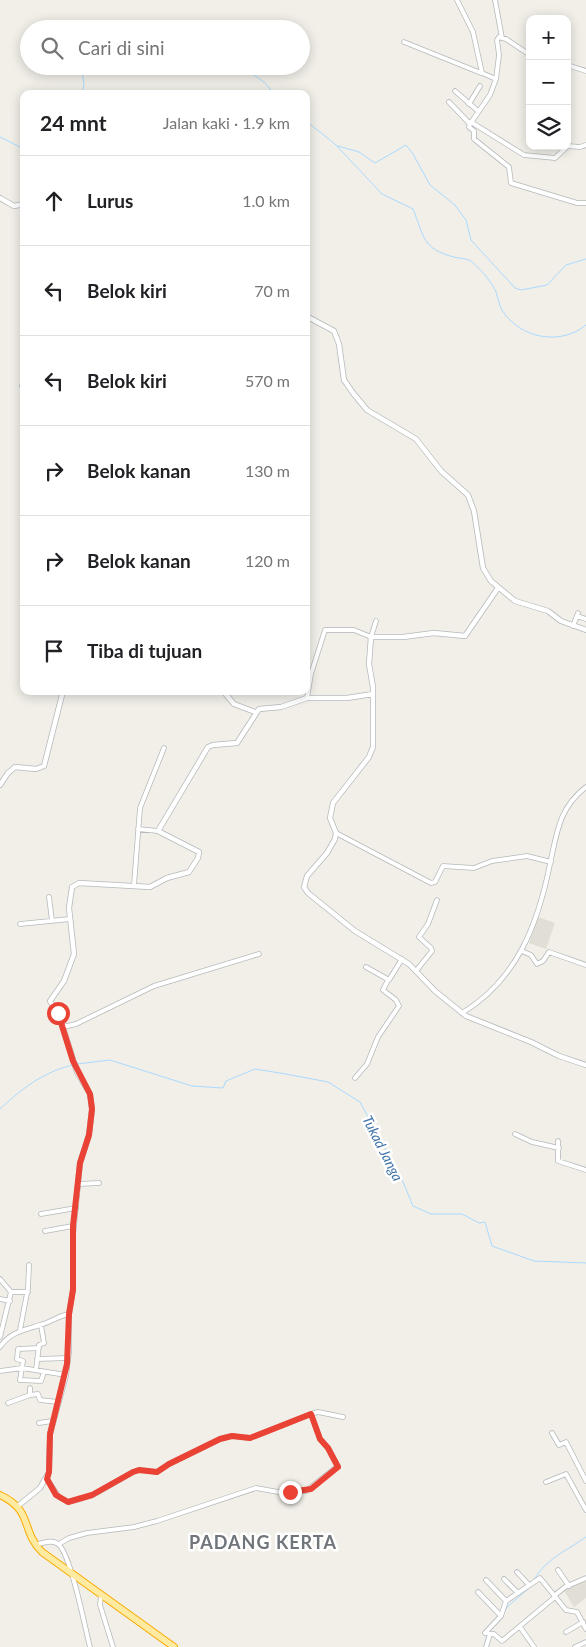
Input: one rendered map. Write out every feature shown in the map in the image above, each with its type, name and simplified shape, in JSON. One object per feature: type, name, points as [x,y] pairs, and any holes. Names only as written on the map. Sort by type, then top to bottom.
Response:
[{"type":"highway","points":[[0,1495],[18,1506],[36,1545],[72,1574],[174,1647]]},
{"type":"street","points":[[457,0],[473,32],[481,72]]},
{"type":"street","points":[[495,0],[502,38],[526,53]]},
{"type":"street","points":[[502,38],[497,40],[499,55],[496,79],[490,95],[470,123],[469,127],[474,131],[474,139],[509,168],[510,182],[577,203],[586,203]]},
{"type":"street","points":[[404,42],[496,79]]},
{"type":"street","points":[[571,66],[586,71]]},
{"type":"street","points":[[469,104],[480,86]]},
{"type":"street","points":[[455,92],[478,111]]},
{"type":"street","points":[[449,102],[470,123],[525,155],[555,158],[568,146],[580,147],[586,145]]},
{"type":"street","points":[[0,198],[14,206],[20,205]]},
{"type":"street","points":[[310,318],[334,331],[339,344],[344,380],[365,408],[413,436],[441,471],[468,494],[474,510],[483,568],[498,588],[521,604],[548,611],[561,621],[586,630]]},
{"type":"street","points":[[310,680],[325,630],[354,630],[372,636],[403,637],[434,632],[465,636],[498,588]]},
{"type":"street","points":[[573,626],[578,615],[586,619]]},
{"type":"street","points":[[376,621],[372,636],[369,664],[373,694],[373,747],[369,757],[333,803],[330,818],[336,833],[431,883],[437,879],[443,866],[474,868],[492,861],[527,856],[551,862]]},
{"type":"street","points":[[158,831],[205,751],[213,745],[236,743],[255,712],[261,708],[281,707],[307,698],[347,698],[373,694]]},
{"type":"street","points":[[0,786],[8,773],[15,767],[36,770],[44,766],[63,695]]},
{"type":"street","points":[[226,695],[234,704],[255,712]]},
{"type":"street","points":[[134,885],[142,800],[164,748]]},
{"type":"street","points":[[462,1013],[498,985],[522,951],[545,888],[562,813],[586,787]]},
{"type":"street","points":[[18,1506],[38,1491],[47,1479],[49,1472],[49,1438],[52,1421],[66,1375],[68,1358],[69,1314],[73,1290],[73,1226],[80,1163],[89,1135],[92,1109],[90,1094],[77,1072],[63,1027],[51,999],[64,981],[74,954],[70,919],[70,894],[75,883],[150,887],[167,878],[191,870],[200,854],[196,850],[158,831],[138,830]]},
{"type":"street","points":[[336,833],[331,847],[304,880],[305,890],[355,931],[402,959],[462,1013],[559,1056],[586,1065]]},
{"type":"street","points":[[49,897],[52,921]]},
{"type":"street","points":[[416,971],[432,950],[419,937],[428,924],[437,900]]},
{"type":"street","points":[[20,924],[70,919]]},
{"type":"street","points":[[522,951],[531,955],[537,964],[544,961],[549,952],[586,965]]},
{"type":"street","points":[[63,1027],[76,1024],[154,986],[259,954]]},
{"type":"street","points":[[355,1078],[367,1064],[378,1037],[399,1006],[396,1000],[383,990],[402,959]]},
{"type":"street","points":[[366,967],[388,980]]},
{"type":"street","points":[[515,1134],[537,1144],[559,1148]]},
{"type":"street","points":[[558,1141],[558,1161],[586,1170]]},
{"type":"street","points":[[78,1184],[99,1183]]},
{"type":"street","points":[[40,1214],[76,1208]]},
{"type":"street","points":[[45,1230],[73,1226]]},
{"type":"street","points":[[20,1330],[28,1292],[29,1265]]},
{"type":"street","points":[[0,1279],[11,1292],[0,1337]]},
{"type":"street","points":[[11,1292],[28,1292]]},
{"type":"street","points":[[0,1299],[10,1300]]},
{"type":"street","points":[[0,1348],[20,1330],[41,1325],[54,1317],[69,1314]]},
{"type":"street","points":[[36,1370],[40,1344],[44,1343],[41,1325]]},
{"type":"street","points":[[39,1348],[18,1349],[17,1359],[23,1360],[21,1381],[41,1381],[44,1372]]},
{"type":"street","points":[[37,1359],[68,1358]]},
{"type":"street","points":[[0,1371],[22,1368],[66,1375]]},
{"type":"street","points":[[30,1388],[30,1395]]},
{"type":"street","points":[[8,1403],[38,1394],[40,1400],[58,1402]]},
{"type":"street","points":[[47,1479],[56,1495],[68,1502],[92,1495],[133,1472],[139,1470],[157,1472],[169,1464],[220,1439],[232,1436],[250,1438],[318,1412],[343,1417]]},
{"type":"street","points":[[36,1545],[50,1542],[59,1544],[69,1538],[87,1533],[134,1527],[252,1489],[261,1488],[284,1493],[311,1489],[338,1466],[328,1448],[320,1439],[311,1414]]},
{"type":"street","points":[[39,1423],[52,1421]]},
{"type":"street","points":[[552,1433],[559,1445],[566,1442],[586,1481]]},
{"type":"street","points":[[546,1482],[566,1474],[586,1510]]},
{"type":"street","points":[[59,1544],[72,1574],[90,1647]]},
{"type":"street","points":[[558,1570],[569,1586]]},
{"type":"street","points":[[517,1572],[529,1586]]},
{"type":"street","points":[[486,1647],[487,1630],[501,1616],[506,1601],[540,1578],[568,1611],[577,1612],[586,1629]]},
{"type":"street","points":[[488,1634],[496,1635],[503,1641],[555,1596],[569,1586],[586,1578]]},
{"type":"street","points":[[504,1579],[518,1593]]},
{"type":"street","points":[[486,1580],[506,1601]]},
{"type":"street","points":[[478,1592],[501,1616]]},
{"type":"street","points":[[101,1595],[100,1605],[113,1647]]},
{"type":"street","points":[[566,1632],[582,1622]]},
{"type":"street","points":[[520,1627],[534,1647]]},
{"type":"street","points":[[575,1647],[586,1642]]},
{"type":"shaded area","points":[[538,917],[555,923],[546,949],[529,943]]},
{"type":"shaded area","points":[[586,1579],[586,1598],[574,1607],[563,1589]]},
{"type":"waterway","points":[[82,75],[83,90]]},
{"type":"waterway","points":[[254,75],[271,90]]},
{"type":"waterway","points":[[310,124],[335,144],[382,194],[413,209],[422,234],[430,245],[444,254],[468,260],[475,265],[494,288],[502,310],[519,328],[541,336],[553,337],[565,336],[576,332],[586,325]]},
{"type":"waterway","points":[[0,137],[20,147]]},
{"type":"waterway","points":[[338,146],[359,152],[375,163],[406,145],[430,185],[455,205],[466,220],[471,240],[515,288],[521,290],[547,285],[566,265],[586,259]]},
{"type":"waterway","name":"Tukad Janga","points":[[77,1064],[110,1060],[192,1086],[223,1088],[226,1081],[255,1069],[328,1082],[360,1102],[403,1182],[413,1206],[431,1214],[462,1214],[479,1223],[485,1222],[492,1246],[534,1261],[586,1263]]},
{"type":"waterway","name":"Tukad Janga","points":[[0,1109],[43,1076],[73,1065]]},
{"type":"waterway","points":[[534,1580],[544,1566],[586,1537]]},
{"type":"waterway","points":[[492,1628],[501,1619],[507,1607],[529,1588]]},
{"type":"waterway","points":[[484,1647],[487,1636]]},
{"type":"district","name":"PADANG KERTA","points":[[263,1542]]},
{"type":"route","points":[[58,1013],[77,1072],[90,1094],[92,1109],[91,1129],[80,1163],[73,1226],[73,1290],[69,1314],[70,1326],[66,1375],[52,1421],[47,1479],[56,1495],[63,1501],[68,1502],[92,1495],[133,1472],[139,1470],[157,1472],[169,1464],[220,1439],[232,1436],[250,1438],[311,1414],[320,1439],[328,1448],[338,1467],[311,1489],[290,1492]]}]
